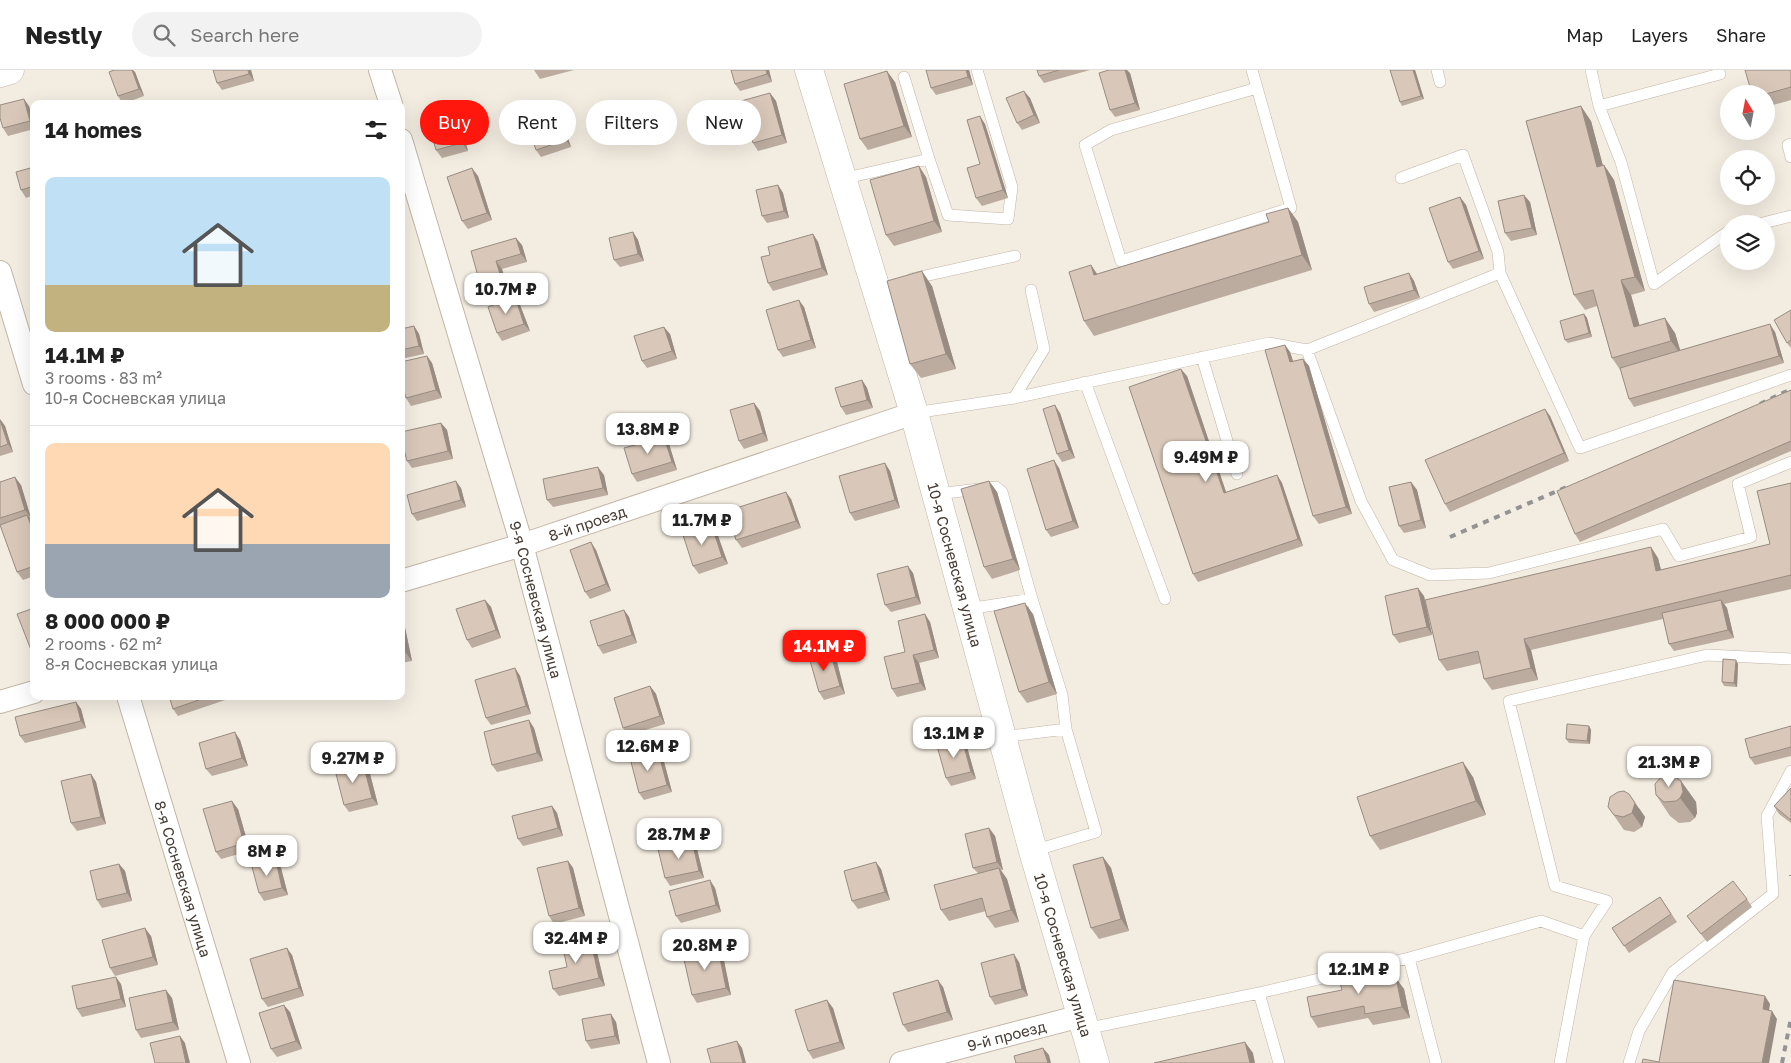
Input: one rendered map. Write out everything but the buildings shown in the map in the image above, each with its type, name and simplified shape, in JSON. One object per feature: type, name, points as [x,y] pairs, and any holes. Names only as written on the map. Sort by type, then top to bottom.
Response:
[{"type":"street","points":[[0,73],[10,70]]},
{"type":"street","points":[[380,70],[389,100]]},
{"type":"street","name":"10-я Сосневская улица","points":[[809,70],[842,179],[880,285],[1033,851],[1095,1063]]},
{"type":"street","name":"9-я Сосневская улица","points":[[405,153],[522,545],[659,1063]]},
{"type":"street","points":[[0,272],[30,371]]},
{"type":"street","name":"8-й проезд","points":[[405,581],[522,545],[914,413]]},
{"type":"street","points":[[0,702],[30,693]]},
{"type":"street","name":"8-я Сосневская улица","points":[[129,700],[239,1063]]},
{"type":"street","name":"9-й проезд","points":[[901,1063],[1083,1022]]},
{"type":"lane","points":[[904,77],[948,214],[1008,218],[1012,187],[977,70]]},
{"type":"lane","points":[[1252,70],[1291,208],[1121,262],[1085,145],[1111,130],[1257,88]]},
{"type":"lane","points":[[1437,70],[1440,82]]},
{"type":"lane","points":[[1590,70],[1599,106],[1621,162],[1654,284],[1720,237]]},
{"type":"lane","points":[[1599,106],[1720,74]]},
{"type":"lane","points":[[1791,144],[1788,145],[1791,157]]},
{"type":"lane","points":[[1401,178],[1463,155],[1498,252],[1500,273],[1580,448],[1791,374]]},
{"type":"lane","points":[[842,179],[929,159]]},
{"type":"lane","points":[[1775,220],[1791,216]]},
{"type":"lane","points":[[903,280],[1015,256]]},
{"type":"lane","points":[[914,413],[1014,398],[1269,343],[1307,350],[1500,273]]},
{"type":"lane","points":[[1014,398],[1044,349],[1031,290]]},
{"type":"lane","points":[[1307,350],[1361,501],[1393,560],[1430,575],[1489,573],[1663,529],[1679,556],[1751,536],[1738,484],[1791,462]]},
{"type":"lane","points":[[1202,357],[1237,474]]},
{"type":"lane","points":[[1086,382],[1165,599]]},
{"type":"lane","points":[[937,494],[996,487],[1002,492],[1032,599],[1062,695],[1066,729],[1096,832],[1033,851]]},
{"type":"lane","points":[[968,609],[1032,599]]},
{"type":"lane","points":[[1560,1063],[1584,936],[1607,901],[1555,886],[1509,701],[1707,655],[1791,659]]},
{"type":"lane","points":[[1002,737],[1066,729]]},
{"type":"lane","points":[[1629,1063],[1640,1031],[1673,972],[1773,894],[1766,816],[1791,771]]},
{"type":"lane","points":[[1083,1022],[1260,993],[1409,958],[1541,921],[1584,936]]},
{"type":"lane","points":[[1409,958],[1436,1063]]},
{"type":"lane","points":[[1260,993],[1279,1063]]},
{"type":"railway","points":[[1760,404],[1791,389]]},
{"type":"railway","points":[[1450,537],[1569,486]]},
{"type":"railway","points":[[1782,1063],[1791,1018]]}]
